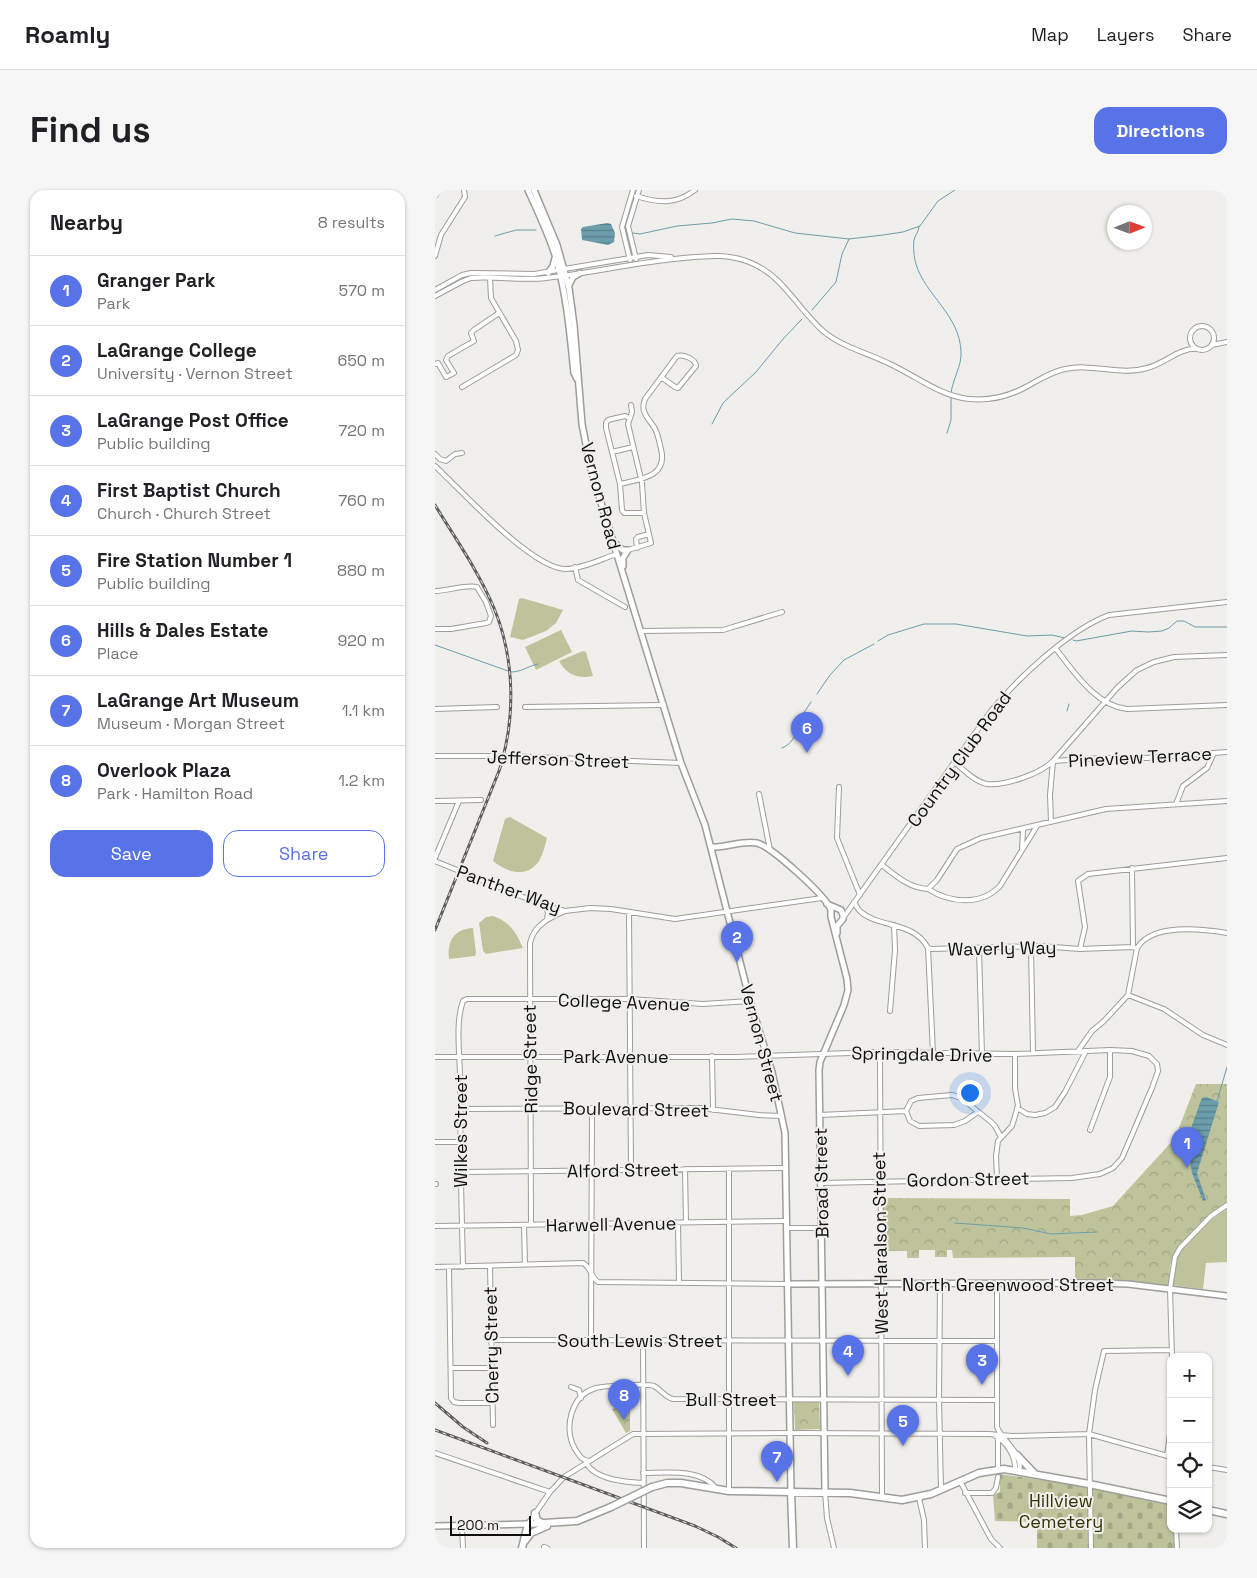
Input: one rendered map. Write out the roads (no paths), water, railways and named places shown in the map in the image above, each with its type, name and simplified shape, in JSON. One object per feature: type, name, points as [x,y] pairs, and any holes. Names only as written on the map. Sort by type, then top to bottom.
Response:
[{"type":"highway","points":[[1014,1454],[1035,1475]]},
{"type":"highway","points":[[522,1547],[528,1524],[577,1521],[652,1487],[676,1483],[729,1491],[825,1492],[903,1500],[919,1498],[979,1473],[1017,1471],[1167,1500]]},
{"type":"highway","points":[[791,1492],[793,1548]]},
{"type":"highway","points":[[1212,1511],[1227,1514]]},
{"type":"highway","points":[[535,1513],[537,1520],[542,1524]]},
{"type":"highway","points":[[522,1547],[531,1533],[542,1527],[557,1523]]},
{"type":"main road","name":"Vernon Road","points":[[528,190],[569,288],[578,363],[582,424],[589,462],[634,609]]},
{"type":"main road","name":"Vernon Road","points":[[534,190],[553,234],[562,273],[574,373],[578,382]]},
{"type":"main road","points":[[549,273],[555,258]]},
{"type":"main road","points":[[569,288],[573,277],[580,272]]},
{"type":"main road","points":[[613,542],[618,547],[628,550],[623,558],[625,581]]},
{"type":"main road","name":"Vernon Street","points":[[634,609],[681,763],[705,825],[750,1001],[767,1054],[785,1131],[791,1492]]},
{"type":"main road","points":[[711,847],[752,843],[762,845],[805,880],[823,898],[832,912],[839,910]]},
{"type":"main road","points":[[827,904],[839,910],[843,918],[839,923],[832,920]]},
{"type":"main road","name":"Broad Street","points":[[825,1492],[819,1070],[847,993],[847,983],[832,920],[832,912]]},
{"type":"main road","name":"Broad Street","points":[[837,940],[839,923]]},
{"type":"main road","name":"North Greenwood Street","points":[[788,1284],[1095,1283],[1128,1284],[1227,1296]]},
{"type":"main road","points":[[435,1526],[528,1524]]},
{"type":"street","points":[[435,196],[439,190]]},
{"type":"street","points":[[435,256],[441,235],[465,196],[464,190]]},
{"type":"street","points":[[638,263],[628,226],[639,190]]},
{"type":"street","points":[[631,264],[622,227],[632,192],[637,197],[668,202],[683,198],[695,190]]},
{"type":"street","points":[[435,232],[441,235]]},
{"type":"street","points":[[435,296],[465,280],[475,278],[525,280],[636,257],[657,255],[677,258]]},
{"type":"street","points":[[435,290],[465,274],[520,275],[580,272],[677,258],[720,255],[737,258],[753,264],[777,280],[818,326],[834,339],[891,364],[942,392],[963,398],[987,399],[1005,396],[1046,375],[1070,368],[1092,367],[1127,371],[1144,369],[1160,364],[1185,349],[1193,331],[1199,326],[1209,328],[1218,339],[1226,342]]},
{"type":"street","points":[[462,387],[516,355],[518,345],[491,298],[490,273]]},
{"type":"street","points":[[435,364],[438,363],[447,377],[454,373],[446,360],[448,356],[474,340],[471,333],[499,313]]},
{"type":"street","points":[[1212,345],[1214,334]]},
{"type":"street","points":[[1191,338],[1193,345],[1198,349]]},
{"type":"street","points":[[1185,349],[1206,350],[1212,345],[1226,342]]},
{"type":"street","points":[[620,484],[655,473],[661,466],[662,456],[657,432],[643,412],[645,399],[661,377],[679,355],[696,363],[696,366],[678,388],[661,377]]},
{"type":"street","points":[[628,550],[651,543],[644,513],[641,478],[628,424],[629,418],[632,416],[631,405]]},
{"type":"street","points":[[629,418],[625,416],[608,420],[606,423],[620,484],[622,510],[624,513],[644,513]]},
{"type":"street","points":[[613,452],[633,447]]},
{"type":"street","points":[[435,454],[440,459],[446,461],[455,454],[462,453]]},
{"type":"street","points":[[435,466],[498,527],[519,544],[555,567],[575,568],[617,554]]},
{"type":"street","points":[[637,548],[636,539],[649,534]]},
{"type":"street","points":[[575,568],[579,580],[625,607]]},
{"type":"street","points":[[435,591],[471,586],[477,587],[491,616],[489,622],[486,623],[435,630]]},
{"type":"street","name":"Country Club Road","points":[[843,918],[954,762],[1008,691],[1056,649],[1094,621],[1109,615],[1227,602]]},
{"type":"street","points":[[641,631],[723,630],[782,612]]},
{"type":"street","points":[[1056,649],[1089,688],[1105,702],[1117,708],[1227,705]]},
{"type":"street","points":[[954,762],[978,781],[987,784],[1010,781],[1032,775],[1045,769],[1053,761],[1118,687],[1137,670],[1153,662],[1173,657],[1227,654]]},
{"type":"street","points":[[525,707],[664,705]]},
{"type":"street","points":[[435,709],[497,707]]},
{"type":"street","name":"Pineview Terrace","points":[[1053,761],[1146,758],[1227,752]]},
{"type":"street","points":[[1176,804],[1183,786],[1207,768],[1214,753]]},
{"type":"street","name":"Jefferson Street","points":[[435,756],[508,756],[681,763]]},
{"type":"street","points":[[1051,822],[1050,795],[1053,761]]},
{"type":"street","points":[[839,788],[837,838],[860,894]]},
{"type":"street","points":[[759,794],[770,850]]},
{"type":"street","points":[[435,801],[481,800]]},
{"type":"street","points":[[435,860],[459,801]]},
{"type":"street","points":[[928,889],[937,880],[957,849],[1001,833],[1023,830],[1106,809],[1159,807],[1227,801]]},
{"type":"street","points":[[882,865],[898,878],[917,888],[928,889],[956,900],[985,898],[1000,886],[1037,826]]},
{"type":"street","points":[[1022,851],[1023,830]]},
{"type":"street","points":[[1080,949],[1085,927],[1078,881],[1088,874],[1227,858]]},
{"type":"street","name":"Panther Way","points":[[435,860],[545,906],[565,911],[597,908],[618,909],[629,913],[675,919],[823,898]]},
{"type":"street","points":[[1078,1051],[1092,1030],[1128,996],[1135,948],[1132,868]]},
{"type":"street","name":"Country Club Road","points":[[839,910],[853,903]]},
{"type":"street","name":"Waverly Way","points":[[853,903],[862,913],[909,930],[925,942],[928,948],[932,949],[1031,946],[1080,949],[1135,948]]},
{"type":"street","points":[[545,906],[548,912],[547,920]]},
{"type":"street","name":"Ridge Street","points":[[531,1225],[530,943],[534,932],[547,920],[565,911]]},
{"type":"street","points":[[629,913],[631,1170]]},
{"type":"street","points":[[891,1011],[895,950],[893,925]]},
{"type":"street","points":[[1135,948],[1149,938],[1183,928],[1206,929],[1227,933]]},
{"type":"street","points":[[1031,946],[1033,1053]]},
{"type":"street","points":[[928,948],[933,1053]]},
{"type":"street","points":[[979,949],[982,1055]]},
{"type":"street","points":[[1128,996],[1165,1009],[1203,1035],[1227,1045]]},
{"type":"street","name":"College Avenue","points":[[467,999],[630,999],[703,1004],[750,1001]]},
{"type":"street","name":"Wilkes Street","points":[[463,1266],[460,1172],[460,1013],[463,1001],[467,999]]},
{"type":"street","points":[[1091,1130],[1110,1077],[1110,1050]]},
{"type":"street","name":"Springdale Drive","points":[[767,1054],[880,1052],[982,1055],[1110,1050],[1133,1051],[1149,1056],[1157,1064],[1158,1071],[1122,1158],[1113,1168]]},
{"type":"street","points":[[1017,1108],[1027,1114],[1035,1115],[1045,1113],[1055,1107],[1086,1051]]},
{"type":"street","name":"West Haralson Street","points":[[880,1052],[879,1181],[883,1399],[882,1498]]},
{"type":"street","name":"Park Avenue","points":[[435,1057],[712,1056],[767,1054]]},
{"type":"street","points":[[997,1178],[997,1148],[1001,1137],[1013,1126],[1017,1108],[1015,1054]]},
{"type":"street","points":[[712,1056],[713,1110]]},
{"type":"street","points":[[906,1111],[911,1101],[918,1098],[952,1095],[967,1101],[995,1126],[1001,1137]]},
{"type":"street","points":[[591,1340],[592,1108]]},
{"type":"street","name":"Boulevard Street","points":[[460,1109],[699,1108],[782,1116]]},
{"type":"street","points":[[820,1115],[906,1111]]},
{"type":"street","points":[[906,1111],[911,1121],[919,1126],[954,1125],[965,1121],[978,1112]]},
{"type":"street","points":[[435,1142],[460,1142]]},
{"type":"street","name":"Alford Street","points":[[460,1172],[786,1168]]},
{"type":"street","name":"Gordon Street","points":[[821,1183],[1072,1178],[1100,1174],[1113,1168]]},
{"type":"street","points":[[685,1169],[686,1222]]},
{"type":"street","points":[[729,1169],[729,1491]]},
{"type":"street","points":[[1171,1353],[1170,1289],[1173,1262],[1181,1248],[1211,1216],[1227,1205]]},
{"type":"street","name":"Harwell Avenue","points":[[435,1226],[787,1221]]},
{"type":"street","points":[[678,1222],[679,1283]]},
{"type":"street","points":[[524,1225],[525,1265]]},
{"type":"street","points":[[787,1228],[821,1228]]},
{"type":"street","points":[[435,1267],[583,1263],[598,1282],[788,1284]]},
{"type":"street","name":"Cherry Street","points":[[490,1266],[493,1425]]},
{"type":"street","points":[[449,1267],[451,1398],[453,1402],[459,1403],[492,1403]]},
{"type":"street","points":[[940,1284],[939,1399],[941,1489]]},
{"type":"street","points":[[965,1493],[992,1492],[996,1488],[999,1436],[996,1400],[997,1284]]},
{"type":"street","name":"South Lewis Street","points":[[491,1340],[997,1341]]},
{"type":"street","points":[[643,1340],[644,1548]]},
{"type":"street","points":[[1091,1548],[1089,1434],[1095,1390],[1104,1351],[1171,1350]]},
{"type":"street","points":[[451,1368],[492,1368]]},
{"type":"street","points":[[643,1386],[601,1387],[593,1389],[581,1398],[572,1410],[569,1428],[572,1441],[580,1456],[595,1473],[622,1481],[643,1483]]},
{"type":"street","name":"Bull Street","points":[[643,1386],[654,1386],[667,1397],[673,1399],[996,1400]]},
{"type":"street","points":[[571,1387],[579,1390],[581,1398]]},
{"type":"street","points":[[990,1400],[996,1390]]},
{"type":"street","points":[[989,1434],[995,1432],[997,1427]]},
{"type":"street","points":[[528,1524],[550,1492],[564,1478],[633,1434],[883,1433],[989,1434],[999,1436],[1089,1434],[1167,1455]]},
{"type":"street","points":[[999,1436],[1014,1454],[1017,1471]]},
{"type":"street","points":[[435,1453],[550,1492]]},
{"type":"street","points":[[576,1469],[580,1462],[580,1456]]},
{"type":"street","points":[[1212,1468],[1227,1470]]},
{"type":"street","points":[[643,1473],[691,1474],[711,1482],[717,1490]]},
{"type":"street","points":[[959,1481],[991,1539],[1000,1548]]},
{"type":"street","points":[[825,1492],[827,1518],[834,1548]]},
{"type":"street","points":[[919,1498],[924,1520],[925,1548]]},
{"type":"street","points":[[462,1526],[463,1548]]},
{"type":"street","points":[[1176,1533],[1177,1548]]},
{"type":"water","points":[[611,224],[615,233],[614,242],[608,245],[582,240],[581,229],[583,227]]},
{"type":"water","points":[[1206,1097],[1219,1102],[1197,1173],[1206,1200],[1203,1201],[1192,1173],[1188,1150],[1185,1145],[1202,1098]]},
{"type":"waterway","points":[[633,233],[640,234],[677,226],[732,219],[754,221],[795,233],[849,239],[883,235],[903,232],[920,226],[938,201],[955,190]]},
{"type":"waterway","points":[[919,226],[914,243],[916,264],[920,275],[949,316],[959,339],[961,357],[951,394]]},
{"type":"waterway","points":[[495,236],[516,230],[536,230]]},
{"type":"waterway","points":[[812,310],[836,282],[842,254],[849,239]]},
{"type":"waterway","points":[[712,424],[723,403],[756,372],[802,319]]},
{"type":"waterway","points":[[947,433],[951,420],[951,398]]},
{"type":"waterway","points":[[1073,640],[1132,631],[1162,631],[1177,621],[1184,621],[1195,627],[1227,627]]},
{"type":"waterway","points":[[878,641],[888,635],[924,624],[956,624],[1027,636],[1052,635],[1065,638]]},
{"type":"waterway","points":[[817,694],[830,675],[844,660],[874,644]]},
{"type":"waterway","points":[[435,645],[508,671]]},
{"type":"waterway","points":[[511,672],[538,664]]},
{"type":"waterway","points":[[800,722],[811,702]]},
{"type":"waterway","points":[[1067,711],[1069,704]]},
{"type":"waterway","points":[[782,748],[791,742],[799,727]]},
{"type":"waterway","points":[[1217,1101],[1227,1067]]},
{"type":"waterway","points":[[955,1223],[1023,1228],[1051,1234],[1097,1232]]},
{"type":"railway","points":[[435,505],[474,568],[494,608],[506,648],[511,689],[508,731],[499,771],[435,930]]},
{"type":"railway","points":[[435,1403],[463,1427],[487,1443]]},
{"type":"railway","points":[[435,1430],[695,1526],[736,1548]]},
{"type":"place","name":"Hills & Dales Estate","points":[[807,753]]},
{"type":"place","name":"LaGrange College","points":[[737,962]]},
{"type":"place","name":"Granger Park","points":[[1187,1168]]},
{"type":"place","name":"First Baptist Church","points":[[848,1376]]},
{"type":"place","name":"LaGrange Post Office","points":[[982,1385]]},
{"type":"place","name":"Overlook Plaza","points":[[624,1420]]},
{"type":"place","name":"Fire Station Number 1","points":[[903,1446]]},
{"type":"place","name":"LaGrange Art Museum","points":[[777,1482]]},
{"type":"park label","name":"Hillview Cemetery","points":[[1061,1510]]}]
